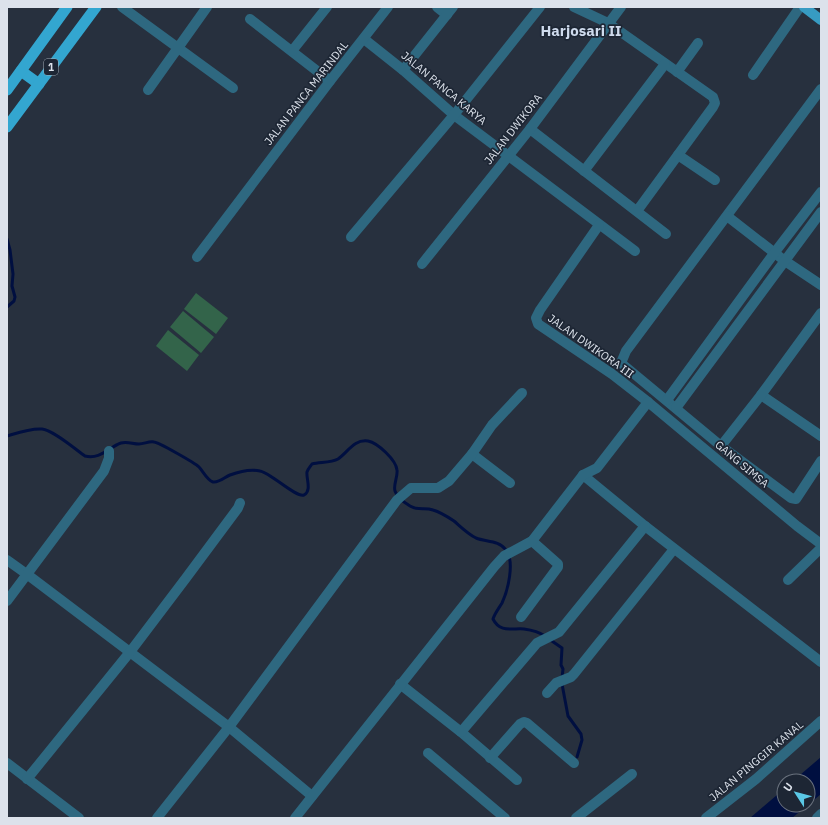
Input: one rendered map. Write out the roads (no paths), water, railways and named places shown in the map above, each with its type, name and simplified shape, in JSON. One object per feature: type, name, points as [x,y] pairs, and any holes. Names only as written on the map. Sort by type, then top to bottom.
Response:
[{"type":"highway","name":"1","points":[[7,128],[96,7]]},
{"type":"highway","name":"1","points":[[7,90],[66,8]]},
{"type":"highway","points":[[21,71],[39,84]]},
{"type":"main road","points":[[804,7],[821,20]]},
{"type":"street","points":[[122,7],[233,88]]},
{"type":"street","points":[[148,90],[207,7]]},
{"type":"street","points":[[292,51],[327,7]]},
{"type":"street","name":"JALAN PANCA MARINDAL","points":[[197,257],[388,7]]},
{"type":"street","points":[[403,70],[450,11],[437,7]]},
{"type":"street","points":[[351,237],[454,115],[540,7]]},
{"type":"street","points":[[574,7],[608,23],[713,97],[715,102],[711,110],[637,211]]},
{"type":"street","name":"JALAN DWIKORA","points":[[422,264],[530,129],[621,7]]},
{"type":"street","points":[[753,75],[800,7]]},
{"type":"street","points":[[250,19],[330,81]]},
{"type":"street","name":"JALAN PANCA KARYA","points":[[364,39],[403,70],[454,115],[509,155]]},
{"type":"street","points":[[677,72],[698,43]]},
{"type":"street","points":[[584,171],[665,64]]},
{"type":"street","points":[[821,89],[728,216],[649,320],[622,358],[621,363],[721,446],[791,498],[796,498],[798,496],[821,461]]},
{"type":"street","points":[[530,129],[666,234]]},
{"type":"street","points":[[509,155],[635,251]]},
{"type":"street","points":[[678,155],[716,180]]},
{"type":"street","points":[[667,400],[775,252],[821,192]]},
{"type":"street","points":[[676,408],[821,212]]},
{"type":"street","points":[[728,216],[785,260],[821,285]]},
{"type":"street","name":"JALAN DWIKORA III","points":[[599,225],[536,318],[538,324],[612,374],[648,402]]},
{"type":"street","points":[[721,446],[761,395],[821,313]]},
{"type":"street","points":[[157,818],[229,728],[397,500],[411,488],[438,488],[449,481],[472,454],[492,425],[522,393]]},
{"type":"street","points":[[761,395],[821,436]]},
{"type":"street","points":[[295,818],[400,684],[504,556],[528,542],[583,475],[597,468],[648,402]]},
{"type":"street","name":"GANG SIMSA","points":[[648,402],[797,526],[821,544]]},
{"type":"street","points":[[7,601],[28,575],[104,471],[109,458],[109,451]]},
{"type":"street","points":[[472,454],[510,483]]},
{"type":"street","points":[[583,475],[674,549],[821,662]]},
{"type":"street","points":[[27,778],[130,652],[238,508],[240,502]]},
{"type":"street","points":[[461,732],[538,643],[559,632],[645,526]]},
{"type":"street","points":[[521,617],[558,567],[558,564],[528,542]]},
{"type":"street","points":[[788,580],[821,548]]},
{"type":"street","points":[[547,693],[556,683],[574,674],[674,549]]},
{"type":"street","points":[[7,560],[229,728],[312,796]]},
{"type":"street","points":[[400,684],[461,732],[517,780]]},
{"type":"street","name":"JALAN PINGGIR KANAL","points":[[706,818],[756,779],[821,721]]},
{"type":"street","points":[[490,758],[520,724],[524,722],[574,763]]},
{"type":"street","points":[[428,754],[505,818]]},
{"type":"street","points":[[7,763],[79,818]]},
{"type":"street","points":[[576,818],[632,774]]},
{"type":"street","points":[[817,818],[821,814]]},
{"type":"waterway","points":[[7,239],[10,250],[13,274],[12,286],[15,297],[14,301],[7,307]]},
{"type":"waterway","points":[[7,436],[29,430],[47,430],[58,436],[85,456],[90,457],[100,455],[123,442],[139,444],[154,442],[184,457],[196,465],[213,482],[217,482],[237,473],[256,470],[265,473],[300,495],[304,495],[308,491],[307,472],[312,464],[338,459],[359,442],[372,442],[386,452],[396,466],[397,473],[395,491],[404,502],[419,509],[430,509],[447,516],[476,538],[500,544],[506,550],[509,555],[510,576],[502,603],[493,619],[503,628],[527,629],[545,636]]},
{"type":"waterway","points":[[549,639],[562,648],[562,678]]},
{"type":"waterway","points":[[562,684],[568,716],[581,734],[582,740],[577,757]]},
{"type":"district","name":"Harjosari II","points":[[581,31]]}]
